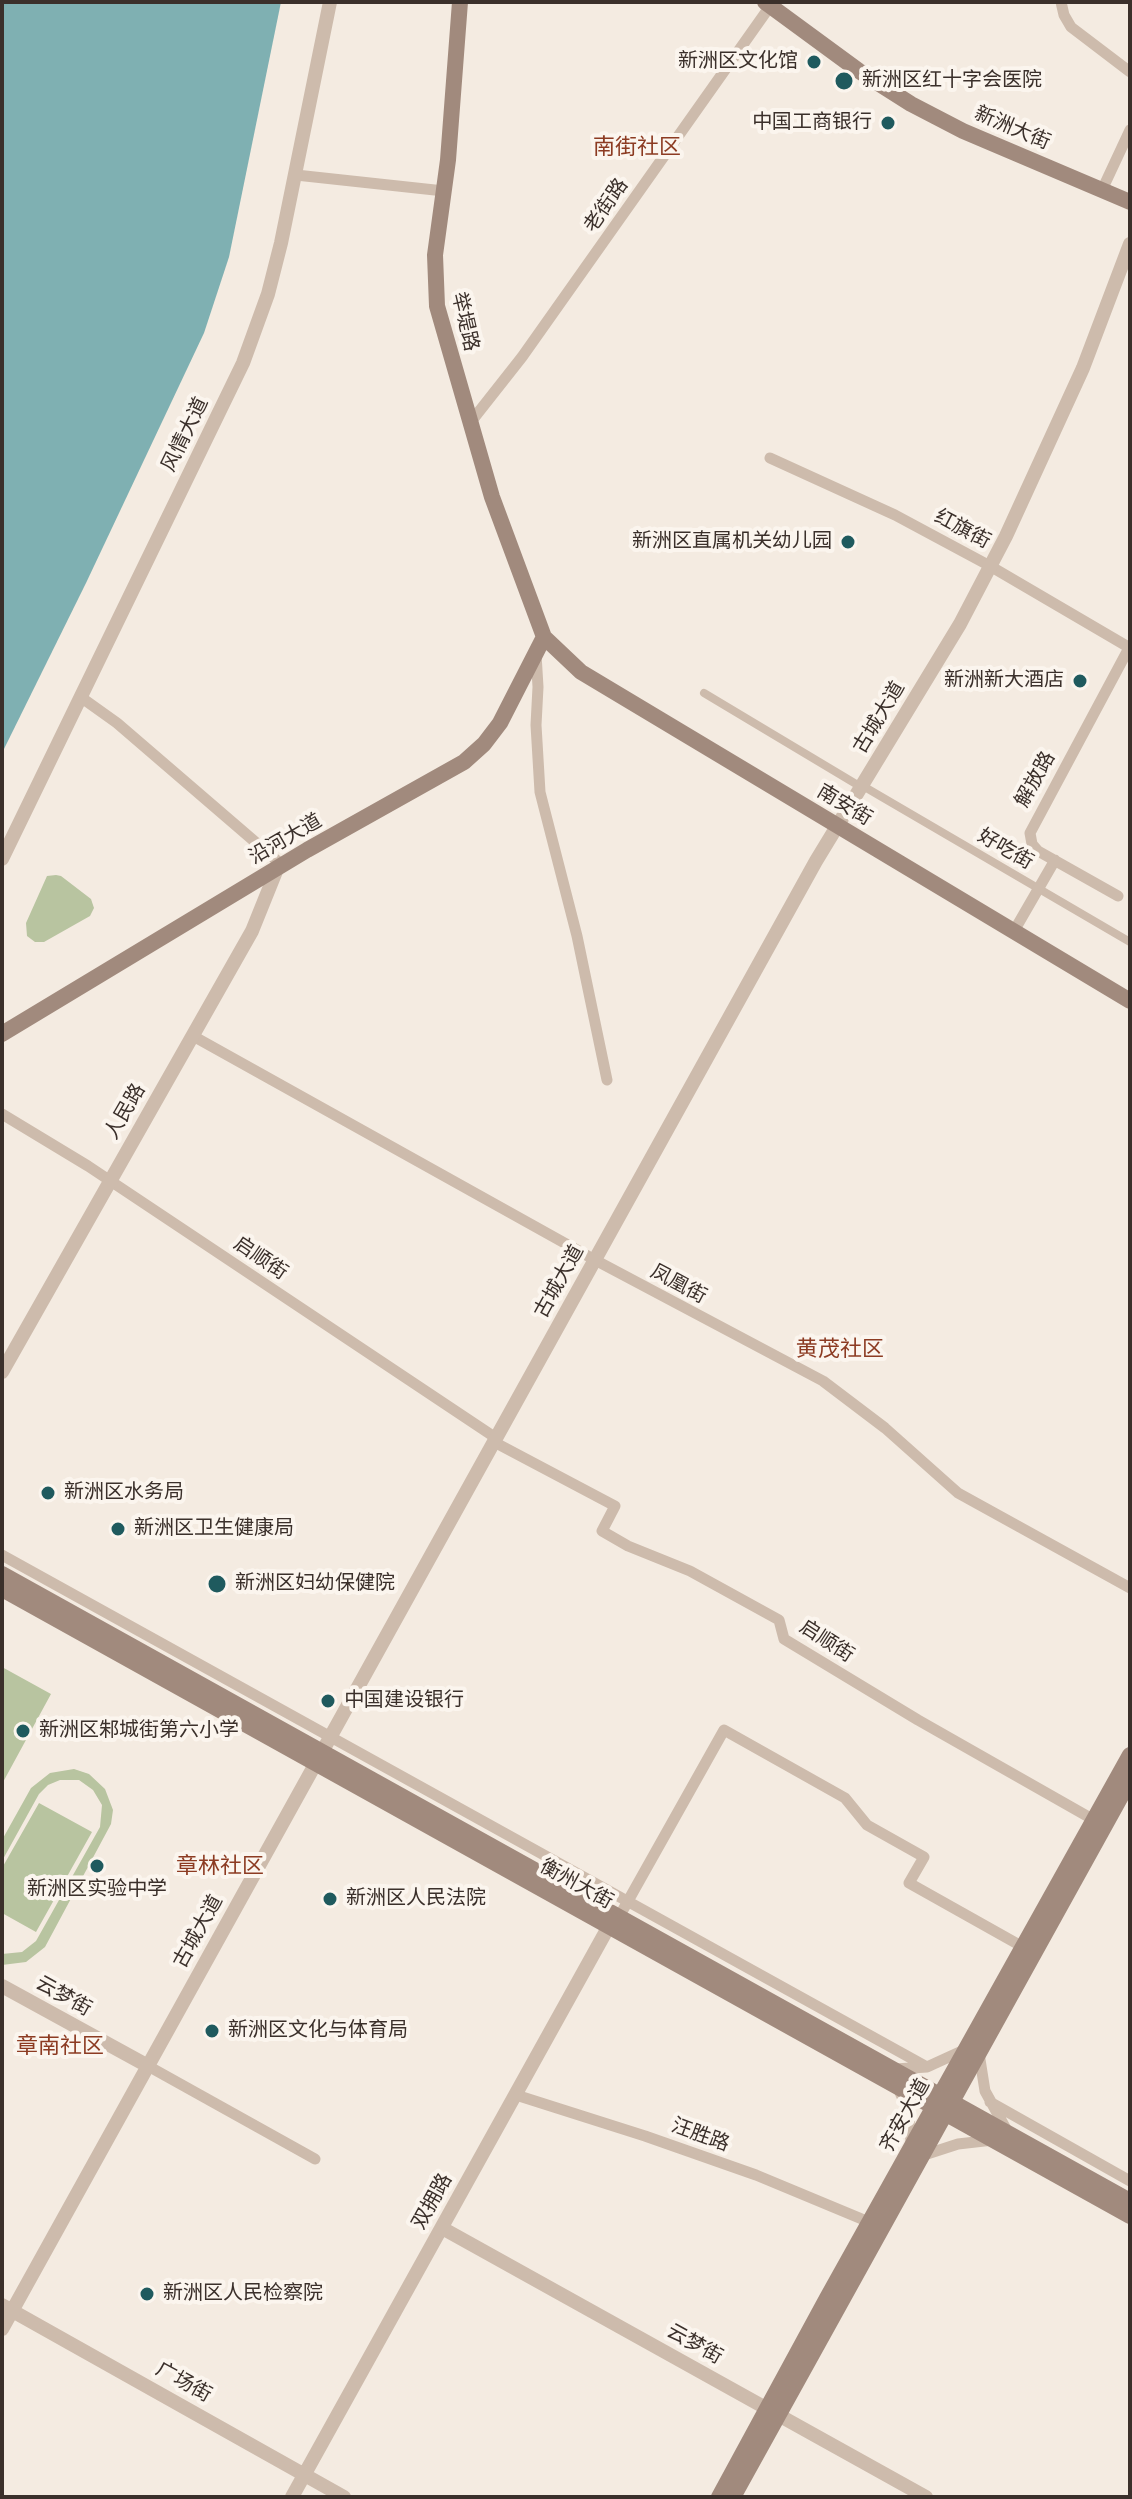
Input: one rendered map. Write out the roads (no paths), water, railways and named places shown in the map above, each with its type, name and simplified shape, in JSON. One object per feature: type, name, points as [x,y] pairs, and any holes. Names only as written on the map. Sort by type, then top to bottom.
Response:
[{"type":"main road","name":"举堤路","points":[[460,2],[444,191],[435,255],[436,298],[492,497],[544,637]]},
{"type":"main road","name":"新洲大街","points":[[770,3],[859,71],[911,104],[963,131],[1130,202]]},
{"type":"main road","name":"沿河大道","points":[[2,1034],[279,867],[464,762],[484,744],[500,723],[544,637]]},
{"type":"main road","name":"南安街","points":[[544,637],[581,672],[1130,1001]]},
{"type":"main road","name":"衡州大街","points":[[2,1574],[618,1915],[942,2104],[1130,2201]]},
{"type":"main road","name":"衡州大街","points":[[2,1589],[323,1751]]},
{"type":"main road","name":"齐安大道","points":[[972,2050],[1023,1947],[1130,1755]]},
{"type":"main road","name":"齐安大道","points":[[719,2497],[772,2412],[972,2050],[1130,1780]]},
{"type":"main road","name":"衡州大街","points":[[1001,2136],[1130,2216]]},
{"type":"main road","name":"齐安大道","points":[[733,2497],[772,2412],[869,2222],[915,2152]]},
{"type":"street","name":"风情大道","points":[[2,859],[243,363],[275,268],[330,2]]},
{"type":"street","points":[[1061,2],[1071,27],[1130,72]]},
{"type":"street","name":"老街路","points":[[470,423],[522,357],[770,3]]},
{"type":"street","points":[[1102,190],[1130,130]]},
{"type":"street","points":[[296,175],[444,191]]},
{"type":"street","name":"古城大道","points":[[2,2329],[7,2308],[148,2066],[816,861],[960,624],[1083,368],[1130,244]]},
{"type":"street","name":"红旗街","points":[[770,458],[895,515],[1130,647]]},
{"type":"street","name":"解放路","points":[[1118,896],[1032,844],[1030,833],[1032,824],[1130,647]]},
{"type":"street","points":[[536,653],[540,792],[577,936],[607,1080]]},
{"type":"street","name":"好吃街","points":[[704,693],[1130,942]]},
{"type":"street","points":[[82,698],[117,723],[279,867]]},
{"type":"street","points":[[1014,931],[1055,860]]},
{"type":"street","name":"人民路","points":[[2,1372],[252,931],[279,867]]},
{"type":"street","name":"凤凰街","points":[[193,1036],[595,1260],[823,1381],[885,1428],[958,1493],[1130,1588]]},
{"type":"street","name":"启顺街","points":[[2,1114],[110,1181],[495,1440],[615,1506],[602,1531],[628,1546],[690,1571],[779,1620],[784,1639],[1094,1820]]},
{"type":"street","points":[[2,1555],[323,1751],[618,1915],[927,2067]]},
{"type":"street","name":"双拥路","points":[[292,2497],[724,1730],[845,1798],[867,1825],[924,1857],[909,1883],[1023,1947]]},
{"type":"street","name":"云梦街","points":[[2,1986],[315,2159]]},
{"type":"street","points":[[972,2050],[1001,2136],[915,2152],[910,2119],[895,2077],[972,2050]]},
{"type":"street","name":"汪胜路","points":[[516,2095],[756,2175],[869,2222]]},
{"type":"street","points":[[990,2102],[1130,2181]]},
{"type":"street","name":"云梦街","points":[[442,2228],[926,2497]]},
{"type":"street","name":"广场街","points":[[7,2308],[344,2497]]},
{"type":"water","points":[[2,2],[281,2],[229,257],[204,333],[2,753]]},
{"type":"place","name":"新洲区文化馆","points":[[814,62]]},
{"type":"place","name":"新洲区红十字会医院","points":[[844,81]]},
{"type":"place","name":"中国工商银行","points":[[888,123]]},
{"type":"place","name":"新洲区直属机关幼儿园","points":[[848,542]]},
{"type":"place","name":"新洲新大酒店","points":[[1080,681]]},
{"type":"place","name":"新洲区水务局","points":[[48,1493]]},
{"type":"place","name":"新洲区卫生健康局","points":[[118,1529]]},
{"type":"place","name":"新洲区妇幼保健院","points":[[217,1584]]},
{"type":"place","name":"中国建设银行","points":[[328,1701]]},
{"type":"place","name":"新洲区邾城街第六小学","points":[[23,1731]]},
{"type":"place","name":"新洲区实验中学","points":[[97,1866]]},
{"type":"place","name":"新洲区人民法院","points":[[330,1899]]},
{"type":"place","name":"新洲区文化与体育局","points":[[212,2031]]},
{"type":"place","name":"新洲区人民检察院","points":[[147,2294]]},
{"type":"district","name":"南街社区","points":[[637,149]]},
{"type":"district","name":"黄茂社区","points":[[840,1351]]},
{"type":"district","name":"章林社区","points":[[220,1868]]},
{"type":"district","name":"章南社区","points":[[60,2048]]}]
